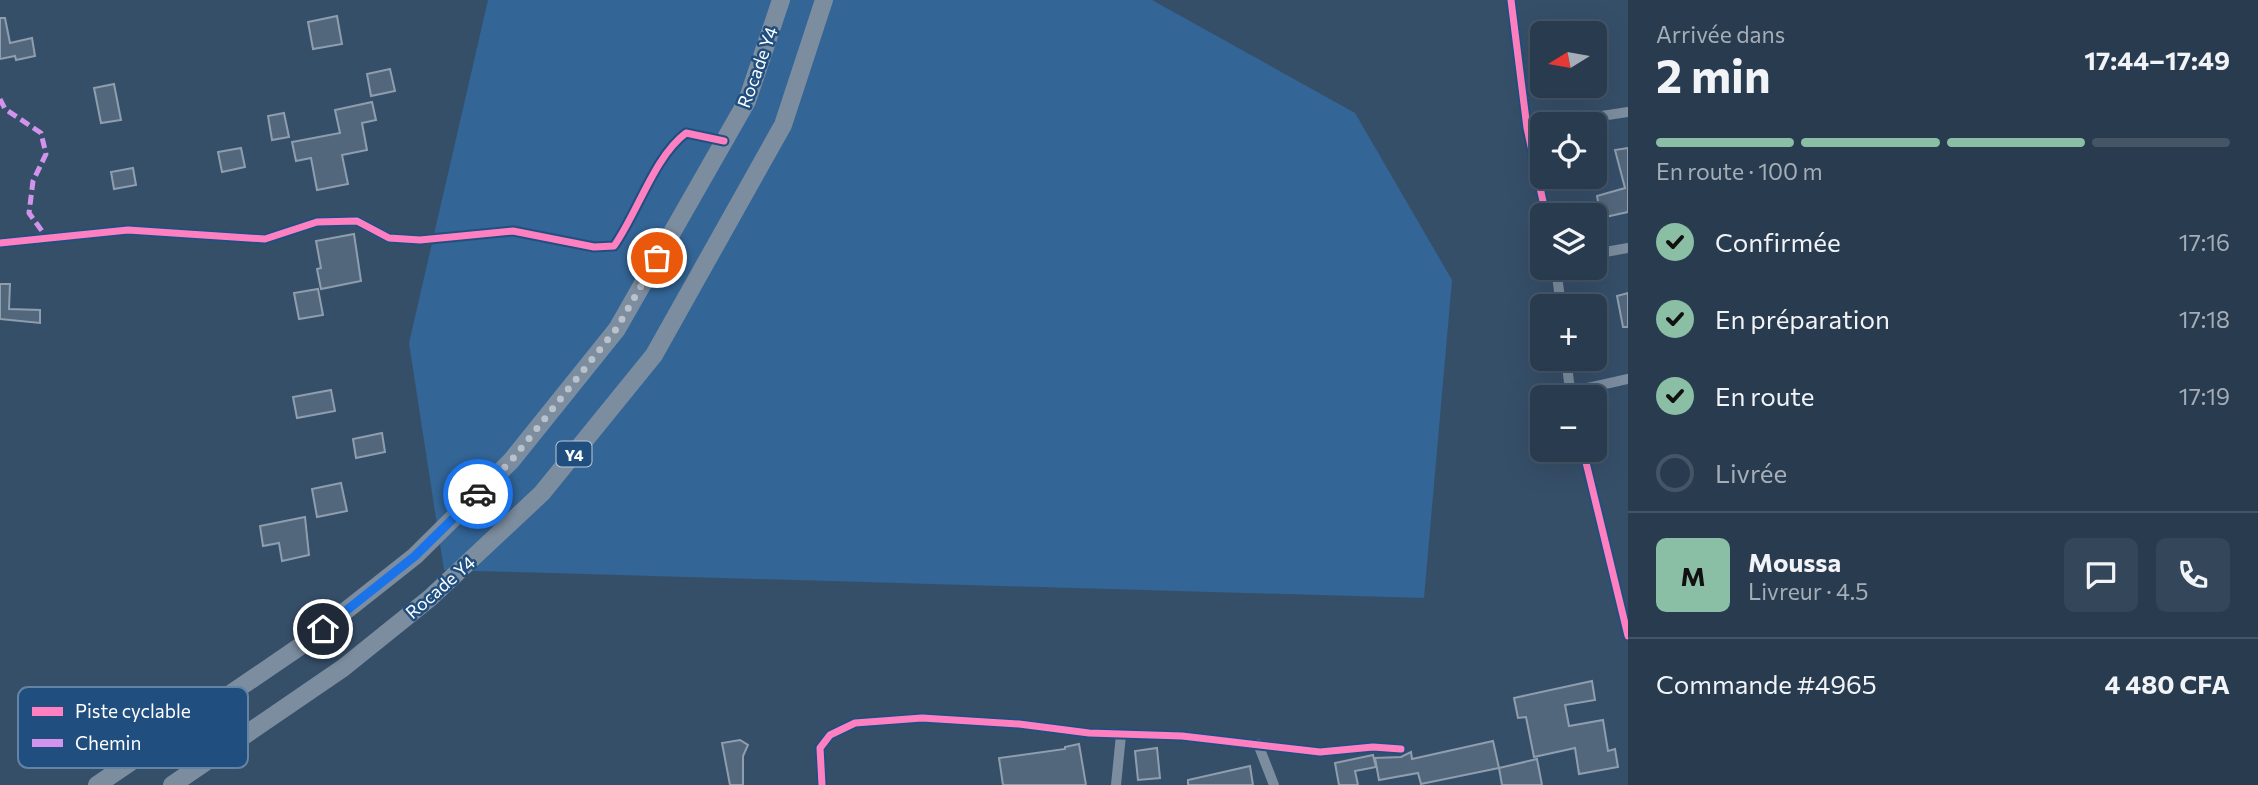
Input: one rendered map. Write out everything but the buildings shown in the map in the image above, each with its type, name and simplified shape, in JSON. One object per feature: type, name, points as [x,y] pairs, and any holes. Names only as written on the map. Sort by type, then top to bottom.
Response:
[{"type":"highway","name":"Rocade Y4","points":[[241,687],[305,643],[415,556],[511,461],[617,328],[747,101],[781,0]]},
{"type":"highway","name":"Rocade Y4","points":[[248,733],[343,668],[430,598],[542,493],[654,355],[783,125],[824,0]]},
{"type":"highway","name":"Rocade Y4","points":[[97,785],[122,768]]},
{"type":"highway","name":"Rocade Y4","points":[[172,785],[197,768]]},
{"type":"street","points":[[1511,0],[1527,128],[1543,203]]},
{"type":"street","points":[[1607,115],[1628,112]]},
{"type":"street","points":[[0,243],[128,230],[265,239],[317,222],[357,221],[388,238],[421,240],[513,230],[594,247],[614,246],[629,225],[671,145],[687,133],[724,141]]},
{"type":"street","points":[[1607,252],[1628,248]]},
{"type":"street","points":[[1606,385],[1628,379]]},
{"type":"street","points":[[1586,462],[1628,636]]},
{"type":"street","points":[[822,785],[820,748],[830,736],[855,723],[922,718],[1019,724],[1121,735],[1182,736],[1320,751],[1373,747],[1401,749]]},
{"type":"street","points":[[1116,785],[1121,735]]},
{"type":"street","points":[[1258,744],[1274,785]]},
{"type":"shaded area","points":[[488,0],[1152,0],[1355,113],[1452,280],[1424,598],[444,570],[409,343]]},
{"type":"marked path","points":[[0,99],[5,109],[41,133],[46,154],[33,181],[29,213],[47,238]]},
{"type":"cycle path","points":[[1511,0],[1527,128],[1543,203]]},
{"type":"cycle path","points":[[0,243],[128,230],[265,239],[317,222],[357,221],[389,238],[420,240],[513,231],[594,247],[614,246],[655,170],[675,143],[686,133],[724,141]]},
{"type":"cycle path","points":[[1586,462],[1628,636]]},
{"type":"cycle path","points":[[822,785],[820,748],[830,735],[855,723],[922,718],[1019,724],[1089,733],[1182,736],[1320,752],[1373,747],[1401,749]]},
{"type":"way so far","points":[[478,494],[511,461],[617,328],[657,258]]},
{"type":"route","points":[[323,629],[415,556],[478,494]]}]
